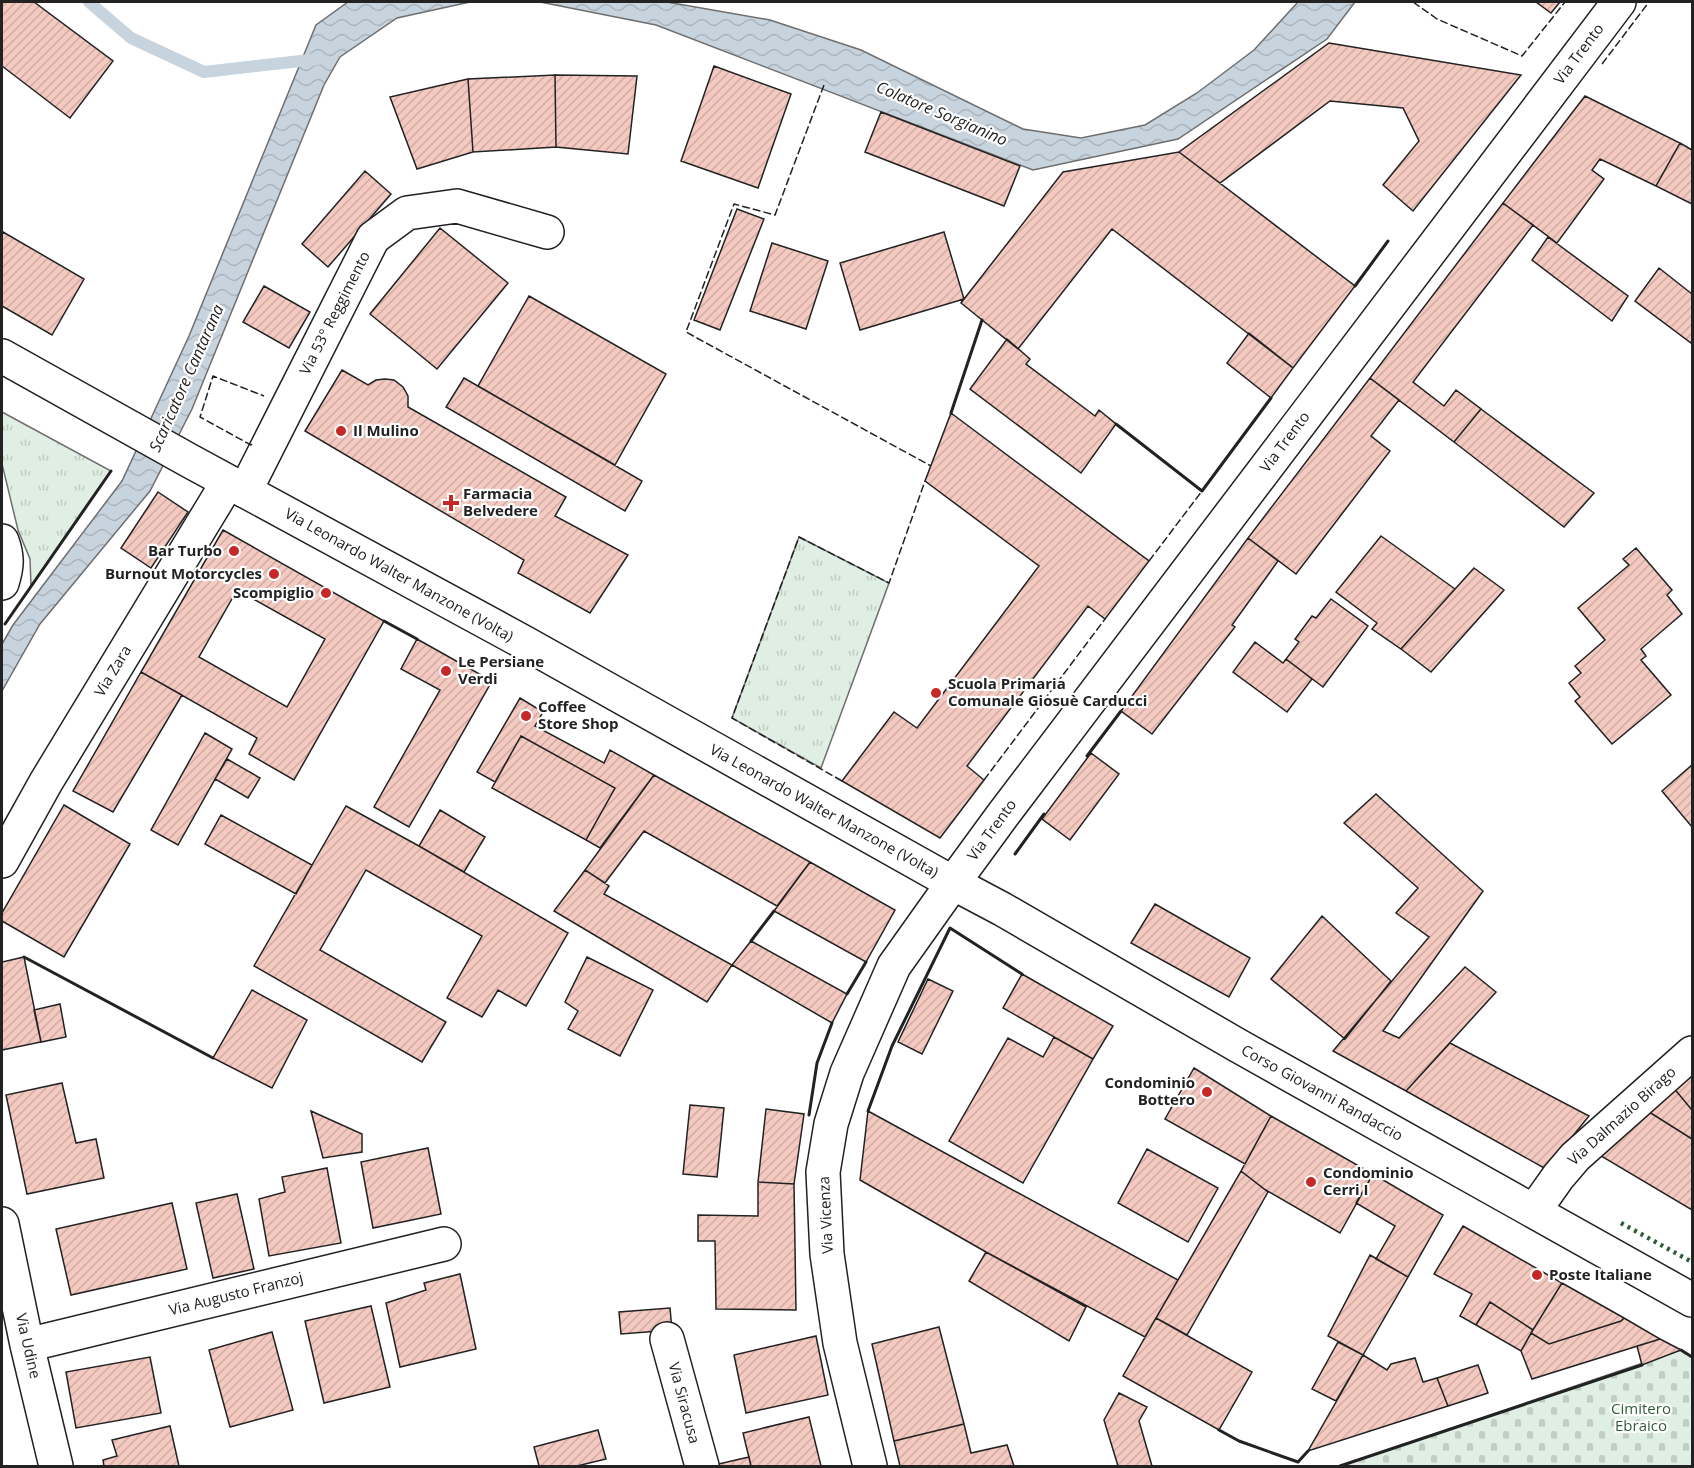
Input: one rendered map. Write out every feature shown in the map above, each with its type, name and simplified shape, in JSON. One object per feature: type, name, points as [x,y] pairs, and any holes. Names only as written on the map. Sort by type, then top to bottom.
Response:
[{"type":"street","name":"Via Trento","points":[[953,883],[1619,2]]},
{"type":"street","name":"Via 53° Reggimento","points":[[236,486],[373,238],[407,213],[457,206],[547,232]]},
{"type":"street","name":"Via Leonardo Walter Manzone (Volta)","points":[[2,356],[178,455],[525,643],[953,883]]},
{"type":"street","name":"Via Zara","points":[[2,861],[46,782],[236,486]]},
{"type":"street","points":[[2,541],[7,556],[7,568],[2,583]]},
{"type":"street","name":"Corso Giovanni Randaccio","points":[[953,883],[1692,1300]]},
{"type":"street","name":"Via Vicenza","points":[[870,1467],[840,1343],[827,1254],[823,1172],[831,1124],[847,1073],[889,976],[905,948],[953,883]]},
{"type":"street","name":"Via Dalmazio Birago","points":[[1534,1211],[1575,1157],[1692,1053]]},
{"type":"street","name":"Via Udine","points":[[2,1224],[27,1345],[56,1467]]},
{"type":"street","name":"Via Augusto Franzoj","points":[[27,1345],[444,1244]]},
{"type":"street","name":"Via Siracusa","points":[[667,1339],[702,1467]]},
{"type":"green space","points":[[2,412],[111,471],[31,586],[30,559],[18,530],[2,464]]},
{"type":"green space","points":[[799,537],[889,583],[821,768],[732,718]]},
{"type":"green space","name":"Cimitero Ebraico","points":[[1681,1350],[1692,1357],[1692,1466],[1340,1466]]},
{"type":"water","name":"Scaricatore Cantarana","points":[[348,2],[470,2],[397,18],[340,57],[324,85],[192,409],[150,491],[40,624],[2,691],[2,644],[13,625],[122,481],[189,336],[316,25]]},
{"type":"water","name":"Colatore Sorgianino","points":[[540,2],[667,2],[770,20],[861,50],[1023,129],[1081,138],[1145,125],[1197,93],[1254,50],[1298,2],[1355,2],[1327,39],[1178,139],[1033,170],[656,25]]},
{"type":"building","points":[[3,2],[34,2],[113,61],[70,118],[2,66]]},
{"type":"building","points":[[1536,2],[1560,2],[1551,13]]},
{"type":"building","points":[[1329,43],[1521,75],[1413,211],[1383,185],[1419,141],[1403,108],[1330,101],[1220,183],[1179,152]]},
{"type":"building","points":[[714,66],[791,94],[758,188],[681,161]]},
{"type":"building","points":[[555,75],[637,76],[628,154],[556,147]]},
{"type":"building","points":[[555,75],[556,147],[473,152],[468,79]]},
{"type":"building","points":[[468,79],[473,152],[417,169],[390,97]]},
{"type":"building","points":[[1585,96],[1680,143],[1656,186],[1600,159],[1592,170],[1604,179],[1557,243],[1503,203]]},
{"type":"building","points":[[881,112],[1020,166],[1004,206],[865,152]]},
{"type":"building","points":[[1680,143],[1692,150],[1692,204],[1656,186]]},
{"type":"building","points":[[1179,152],[1355,286],[1293,368],[1112,229],[1018,349],[961,303],[1063,172]]},
{"type":"building","points":[[365,171],[391,194],[328,267],[302,244]]},
{"type":"building","points":[[1503,203],[1533,225],[1413,382],[1444,406],[1456,390],[1481,409],[1454,442],[1370,378]]},
{"type":"building","points":[[737,209],[764,219],[720,330],[694,320]]},
{"type":"building","points":[[440,228],[508,283],[437,369],[370,314]]},
{"type":"building","points":[[3,232],[84,279],[52,335],[2,306]]},
{"type":"building","points":[[944,232],[964,299],[860,330],[840,263]]},
{"type":"building","points":[[1548,237],[1628,296],[1612,321],[1532,260]]},
{"type":"building","points":[[772,243],[828,261],[806,329],[750,311]]},
{"type":"building","points":[[1659,268],[1692,294],[1691,343],[1635,301]]},
{"type":"building","points":[[264,286],[310,312],[289,348],[243,322]]},
{"type":"building","points":[[529,296],[666,374],[615,465],[478,386]]},
{"type":"building","points":[[1249,333],[1293,368],[1271,398],[1227,363]]},
{"type":"building","points":[[1007,339],[1030,359],[1026,364],[1095,416],[1099,410],[1116,424],[1081,473],[970,389]]},
{"type":"building","points":[[342,370],[368,385],[376,380],[394,380],[403,387],[408,396],[408,407],[566,497],[555,516],[628,555],[590,613],[518,573],[524,560],[305,431]]},
{"type":"building","points":[[464,378],[642,481],[625,511],[446,407]]},
{"type":"building","points":[[1370,378],[1399,400],[1371,436],[1390,451],[1296,574],[1248,538]]},
{"type":"building","points":[[1481,409],[1594,493],[1564,527],[1454,442]]},
{"type":"building","points":[[951,413],[1149,561],[1105,619],[1088,606],[967,766],[984,780],[940,838],[842,781],[894,712],[917,728],[1039,566],[925,481]]},
{"type":"building","points":[[158,492],[188,512],[151,568],[121,548]]},
{"type":"building","points":[[223,530],[384,621],[294,780],[249,754],[257,738],[141,672]],"holes":[[[237,590],[325,639],[287,707],[199,657]]]},
{"type":"building","points":[[1381,536],[1455,589],[1401,649],[1372,629],[1377,623],[1336,592]]},
{"type":"building","points":[[1248,538],[1278,561],[1232,625],[1235,627],[1152,734],[1121,711]]},
{"type":"building","points":[[1636,548],[1672,590],[1667,595],[1682,614],[1641,649],[1646,656],[1641,660],[1671,695],[1612,744],[1575,701],[1580,697],[1569,683],[1581,673],[1575,666],[1605,640],[1578,608],[1629,565],[1623,559]]},
{"type":"building","points":[[1474,568],[1504,590],[1431,672],[1401,649]]},
{"type":"building","points":[[1331,599],[1368,626],[1323,687],[1286,659],[1299,642],[1295,639],[1312,616],[1316,618]]},
{"type":"building","points":[[417,639],[492,681],[409,827],[374,807],[440,690],[401,669]]},
{"type":"building","points":[[1255,642],[1283,663],[1286,659],[1312,679],[1287,712],[1233,672]]},
{"type":"building","points":[[141,672],[182,695],[113,812],[73,791]]},
{"type":"building","points":[[520,698],[543,712],[535,726],[604,763],[610,750],[654,775],[600,848],[586,840],[615,788],[521,736],[495,782],[477,772]]},
{"type":"building","points":[[205,733],[232,749],[178,845],[151,830]]},
{"type":"building","points":[[521,736],[615,788],[586,840],[492,788]]},
{"type":"building","points":[[1091,753],[1119,774],[1070,840],[1042,819]]},
{"type":"building","points":[[227,759],[260,778],[248,798],[215,779]]},
{"type":"building","points":[[1692,765],[1692,827],[1662,791]]},
{"type":"building","points":[[654,775],[810,862],[777,906],[644,831],[605,883],[585,870]]},
{"type":"building","points":[[1376,794],[1483,891],[1383,1031],[1399,1038],[1465,967],[1496,992],[1406,1091],[1333,1051],[1429,937],[1396,913],[1418,888],[1344,823]]},
{"type":"building","points":[[64,805],[130,844],[64,957],[2,921],[2,913]]},
{"type":"building","points":[[346,806],[568,933],[526,1006],[498,990],[482,1017],[447,998],[482,936],[366,870],[320,950],[446,1022],[422,1062],[254,966]]},
{"type":"building","points":[[440,810],[485,837],[464,872],[419,846]]},
{"type":"building","points":[[221,815],[312,865],[296,894],[205,844]]},
{"type":"building","points":[[810,862],[895,910],[866,962],[774,911]]},
{"type":"building","points":[[585,870],[609,886],[604,894],[732,965],[707,1002],[554,911]]},
{"type":"building","points":[[1155,904],[1250,958],[1229,997],[1131,943]]},
{"type":"building","points":[[1322,916],[1391,981],[1345,1039],[1271,979]]},
{"type":"building","points":[[751,941],[847,994],[832,1023],[732,965]]},
{"type":"building","points":[[24,957],[41,1042],[2,1050],[2,962]]},
{"type":"building","points":[[587,957],[653,990],[620,1056],[568,1029],[578,1011],[565,1002]]},
{"type":"building","points":[[1022,974],[1113,1026],[1093,1059],[1003,1008]]},
{"type":"building","points":[[928,979],[953,991],[922,1054],[898,1042]]},
{"type":"building","points":[[252,990],[307,1020],[272,1088],[213,1058]]},
{"type":"building","points":[[60,1004],[66,1037],[41,1042],[34,1010]]},
{"type":"building","points":[[1054,1037],[1093,1059],[1023,1183],[949,1141],[1008,1038],[1043,1057]]},
{"type":"building","points":[[1450,1043],[1589,1116],[1546,1169],[1406,1091]]},
{"type":"building","name":"Condominio Bottero","points":[[1194,1068],[1271,1116],[1245,1164],[1165,1119]]},
{"type":"building","points":[[1692,1068],[1692,1110],[1672,1086]]},
{"type":"building","points":[[62,1083],[76,1143],[96,1139],[104,1178],[27,1194],[6,1095]]},
{"type":"building","points":[[1672,1086],[1692,1110],[1692,1139],[1646,1110]]},
{"type":"building","points":[[690,1105],[724,1108],[717,1177],[683,1174]]},
{"type":"building","points":[[766,1109],[804,1114],[794,1184],[758,1182]]},
{"type":"building","points":[[1646,1110],[1692,1139],[1692,1210],[1596,1153]]},
{"type":"building","points":[[311,1111],[362,1134],[362,1152],[323,1158]]},
{"type":"building","points":[[868,1111],[1178,1280],[1145,1337],[986,1252],[860,1180]]},
{"type":"building","name":"Condominio Cerri I","points":[[1271,1116],[1373,1174],[1340,1233],[1264,1189],[1241,1171]]},
{"type":"building","points":[[428,1148],[441,1214],[373,1228],[361,1162]]},
{"type":"building","points":[[1147,1149],[1218,1188],[1188,1242],[1118,1203]]},
{"type":"building","points":[[327,1168],[341,1243],[269,1256],[259,1199],[285,1192],[282,1177]]},
{"type":"building","points":[[1241,1171],[1268,1192],[1187,1335],[1156,1318]]},
{"type":"building","points":[[1373,1174],[1443,1215],[1408,1277],[1376,1259],[1395,1226],[1356,1203]]},
{"type":"building","points":[[758,1182],[794,1184],[796,1310],[716,1309],[715,1241],[698,1241],[698,1215],[758,1216]]},
{"type":"building","points":[[237,1194],[254,1269],[213,1278],[196,1203]]},
{"type":"building","points":[[172,1203],[187,1269],[71,1295],[56,1229]]},
{"type":"building","points":[[1463,1226],[1562,1283],[1533,1330],[1490,1302],[1476,1325],[1460,1316],[1472,1294],[1434,1274]]},
{"type":"building","points":[[986,1252],[1086,1307],[1069,1341],[969,1281]]},
{"type":"building","points":[[1370,1255],[1408,1277],[1363,1355],[1328,1336]]},
{"type":"building","points":[[460,1274],[476,1349],[400,1367],[386,1303],[426,1290],[424,1283]]},
{"type":"building","points":[[1562,1283],[1624,1318],[1621,1321],[1549,1344],[1531,1333]]},
{"type":"building","points":[[1490,1302],[1533,1330],[1521,1351],[1476,1325]]},
{"type":"building","points":[[371,1306],[390,1387],[324,1403],[305,1321]]},
{"type":"building","points":[[670,1308],[672,1330],[621,1334],[619,1312]]},
{"type":"building","points":[[1156,1318],[1252,1372],[1219,1430],[1123,1376]]},
{"type":"building","points":[[1624,1318],[1660,1339],[1532,1379],[1521,1351],[1531,1333],[1549,1344],[1621,1321]]},
{"type":"building","points":[[939,1327],[964,1424],[894,1441],[872,1344]]},
{"type":"building","points":[[272,1332],[293,1410],[230,1427],[209,1350]]},
{"type":"building","points":[[816,1336],[828,1395],[746,1413],[734,1355]]},
{"type":"building","points":[[1660,1339],[1681,1350],[1642,1365],[1637,1346]]},
{"type":"building","points":[[1338,1342],[1363,1355],[1336,1401],[1312,1389]]},
{"type":"building","points":[[1363,1355],[1387,1370],[1391,1364],[1415,1358],[1423,1382],[1437,1378],[1448,1406],[1308,1451]]},
{"type":"building","points":[[150,1357],[161,1413],[76,1428],[66,1372]]},
{"type":"building","points":[[1478,1365],[1488,1393],[1448,1406],[1437,1378]]},
{"type":"building","points":[[1119,1393],[1147,1407],[1139,1421],[1152,1466],[1118,1466],[1104,1420]]},
{"type":"building","points":[[809,1417],[821,1466],[751,1466],[743,1433]]},
{"type":"building","points":[[964,1424],[971,1453],[1007,1445],[1014,1466],[900,1466],[894,1441]]},
{"type":"building","points":[[170,1426],[179,1466],[104,1466],[103,1460],[117,1456],[112,1440]]},
{"type":"building","points":[[598,1430],[606,1459],[577,1466],[539,1466],[534,1447]]},
{"type":"building","points":[[749,1457],[751,1466],[714,1466],[714,1465]]},
{"type":"waterway","points":[[89,2],[131,38],[204,72],[318,59]]},
{"type":"hedge","points":[[1621,1223],[1692,1262]]},
{"type":"fence","points":[[1413,2],[1437,19],[1522,56],[1565,2]]},
{"type":"fence","points":[[1602,64],[1649,2]]},
{"type":"fence","points":[[824,85],[775,215],[734,204],[686,332],[931,466]]},
{"type":"fence","points":[[252,444],[200,417],[213,376],[264,396]]},
{"type":"fence","points":[[842,781],[732,718],[799,537],[889,583],[925,481]]},
{"type":"fence","points":[[1149,561],[1202,491]]},
{"type":"fence","points":[[984,780],[1105,619]]},
{"type":"wall","points":[[1355,286],[1388,241]]},
{"type":"wall","points":[[951,413],[982,320]]},
{"type":"wall","points":[[1116,424],[1202,491],[1271,398]]},
{"type":"wall","points":[[5,624],[111,471]]},
{"type":"wall","points":[[384,621],[417,639]]},
{"type":"wall","points":[[1087,756],[1121,711]]},
{"type":"wall","points":[[1015,854],[1044,814]]},
{"type":"wall","points":[[751,941],[774,911]]},
{"type":"wall","points":[[868,1111],[892,1046],[950,928],[1022,974]]},
{"type":"wall","points":[[24,957],[213,1058]]},
{"type":"wall","points":[[847,994],[866,962]]},
{"type":"wall","points":[[809,1115],[817,1063],[832,1023]]},
{"type":"wall","points":[[1681,1350],[1692,1357]]},
{"type":"wall","points":[[1340,1466],[1642,1365]]},
{"type":"wall","points":[[1219,1430],[1239,1441],[1298,1462],[1308,1451]]},
{"type":"place","name":"Il Mulino","points":[[341,431]]},
{"type":"place","name":"Farmacia Belvedere","points":[[451,503]]},
{"type":"place","name":"Bar Turbo","points":[[234,551]]},
{"type":"place","name":"Burnout Motorcycles","points":[[274,574]]},
{"type":"place","name":"Scompiglio","points":[[326,593]]},
{"type":"place","name":"Le Persiane Verdi","points":[[446,671]]},
{"type":"place","name":"Scuola Primaria Comunale Giosuè Carducci","points":[[936,693]]},
{"type":"place","name":"Coffee Store Shop","points":[[526,716]]},
{"type":"place","name":"Condominio Bottero","points":[[1207,1092]]},
{"type":"place","name":"Condominio Cerri I","points":[[1311,1182]]},
{"type":"place","name":"Poste Italiane","points":[[1537,1275]]}]
